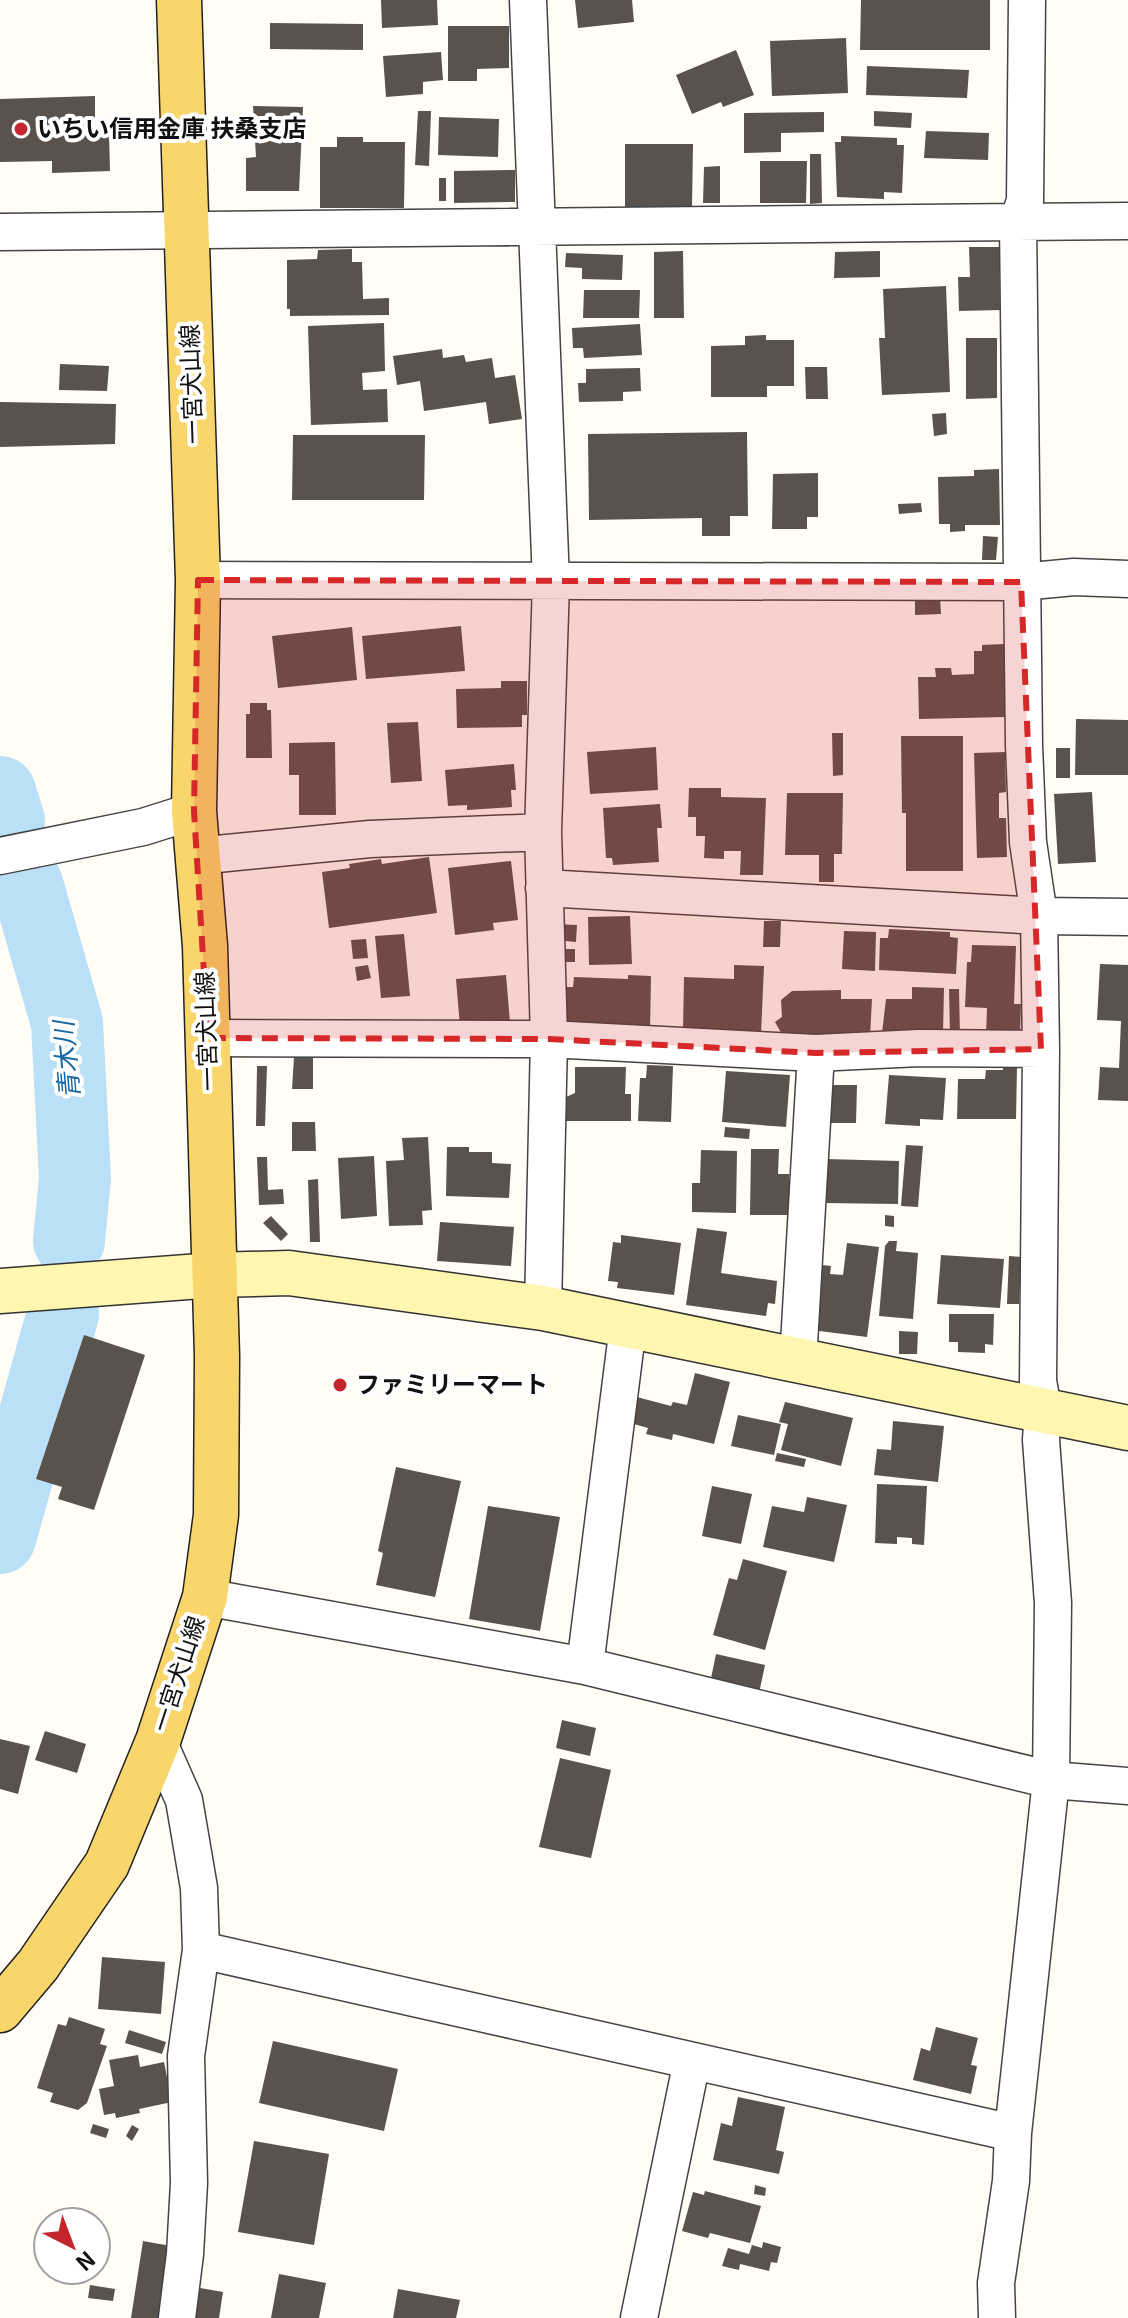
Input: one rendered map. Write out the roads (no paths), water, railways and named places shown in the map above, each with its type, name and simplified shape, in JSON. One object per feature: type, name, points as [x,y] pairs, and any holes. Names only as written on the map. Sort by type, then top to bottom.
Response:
[{"type":"main road","name":"一宮犬山線","points":[[0,2010],[38,1965],[107,1864],[158,1741],[205,1597],[216,1515],[217,1356],[205,946],[194,811],[198,580],[179,0]]},
{"type":"street","points":[[528,0],[551,582],[543,832],[549,1039],[543,1308]]},
{"type":"street","points":[[997,2318],[996,2283],[1011,2181],[1013,2133],[1051,1780],[1053,1603],[1041,1440],[1043,1409],[1038,1381],[1039,916],[1028,842],[1021,582],[1018,221],[1025,201],[1027,0]]},
{"type":"street","points":[[0,232],[1128,221]]},
{"type":"street","points":[[198,580],[1021,582],[1074,577],[1128,579]]},
{"type":"street","points":[[0,856],[143,827],[194,811]]},
{"type":"street","points":[[197,856],[370,839],[543,832]]},
{"type":"street","points":[[544,888],[1039,916],[1128,917]]},
{"type":"street","points":[[208,1038],[549,1039],[816,1053],[919,1048],[1041,1049]]},
{"type":"street","points":[[798,1361],[816,1053]]},
{"type":"street","points":[[0,1291],[214,1275],[289,1273],[543,1308],[1128,1428]]},
{"type":"street","points":[[585,1666],[628,1326]]},
{"type":"street","points":[[205,1597],[585,1666],[1051,1780],[1128,1786]]},
{"type":"street","points":[[158,1741],[184,1800],[199,1888],[201,1950],[186,2056],[189,2183],[177,2318]]},
{"type":"street","points":[[201,1950],[1013,2133]]},
{"type":"street","points":[[639,2318],[692,2061]]},
{"type":"waterway","name":"青木川","points":[[0,792],[9,821]]},
{"type":"waterway","name":"青木川","points":[[27,884],[67,1023],[75,1178],[69,1241]]},
{"type":"waterway","name":"青木川","points":[[0,1538],[63,1314]]},
{"type":"place","name":"いちい信用金庫 扶桑支店","points":[[21,129]]},
{"type":"place","name":"ファミリーマート","points":[[340,1385]]}]
